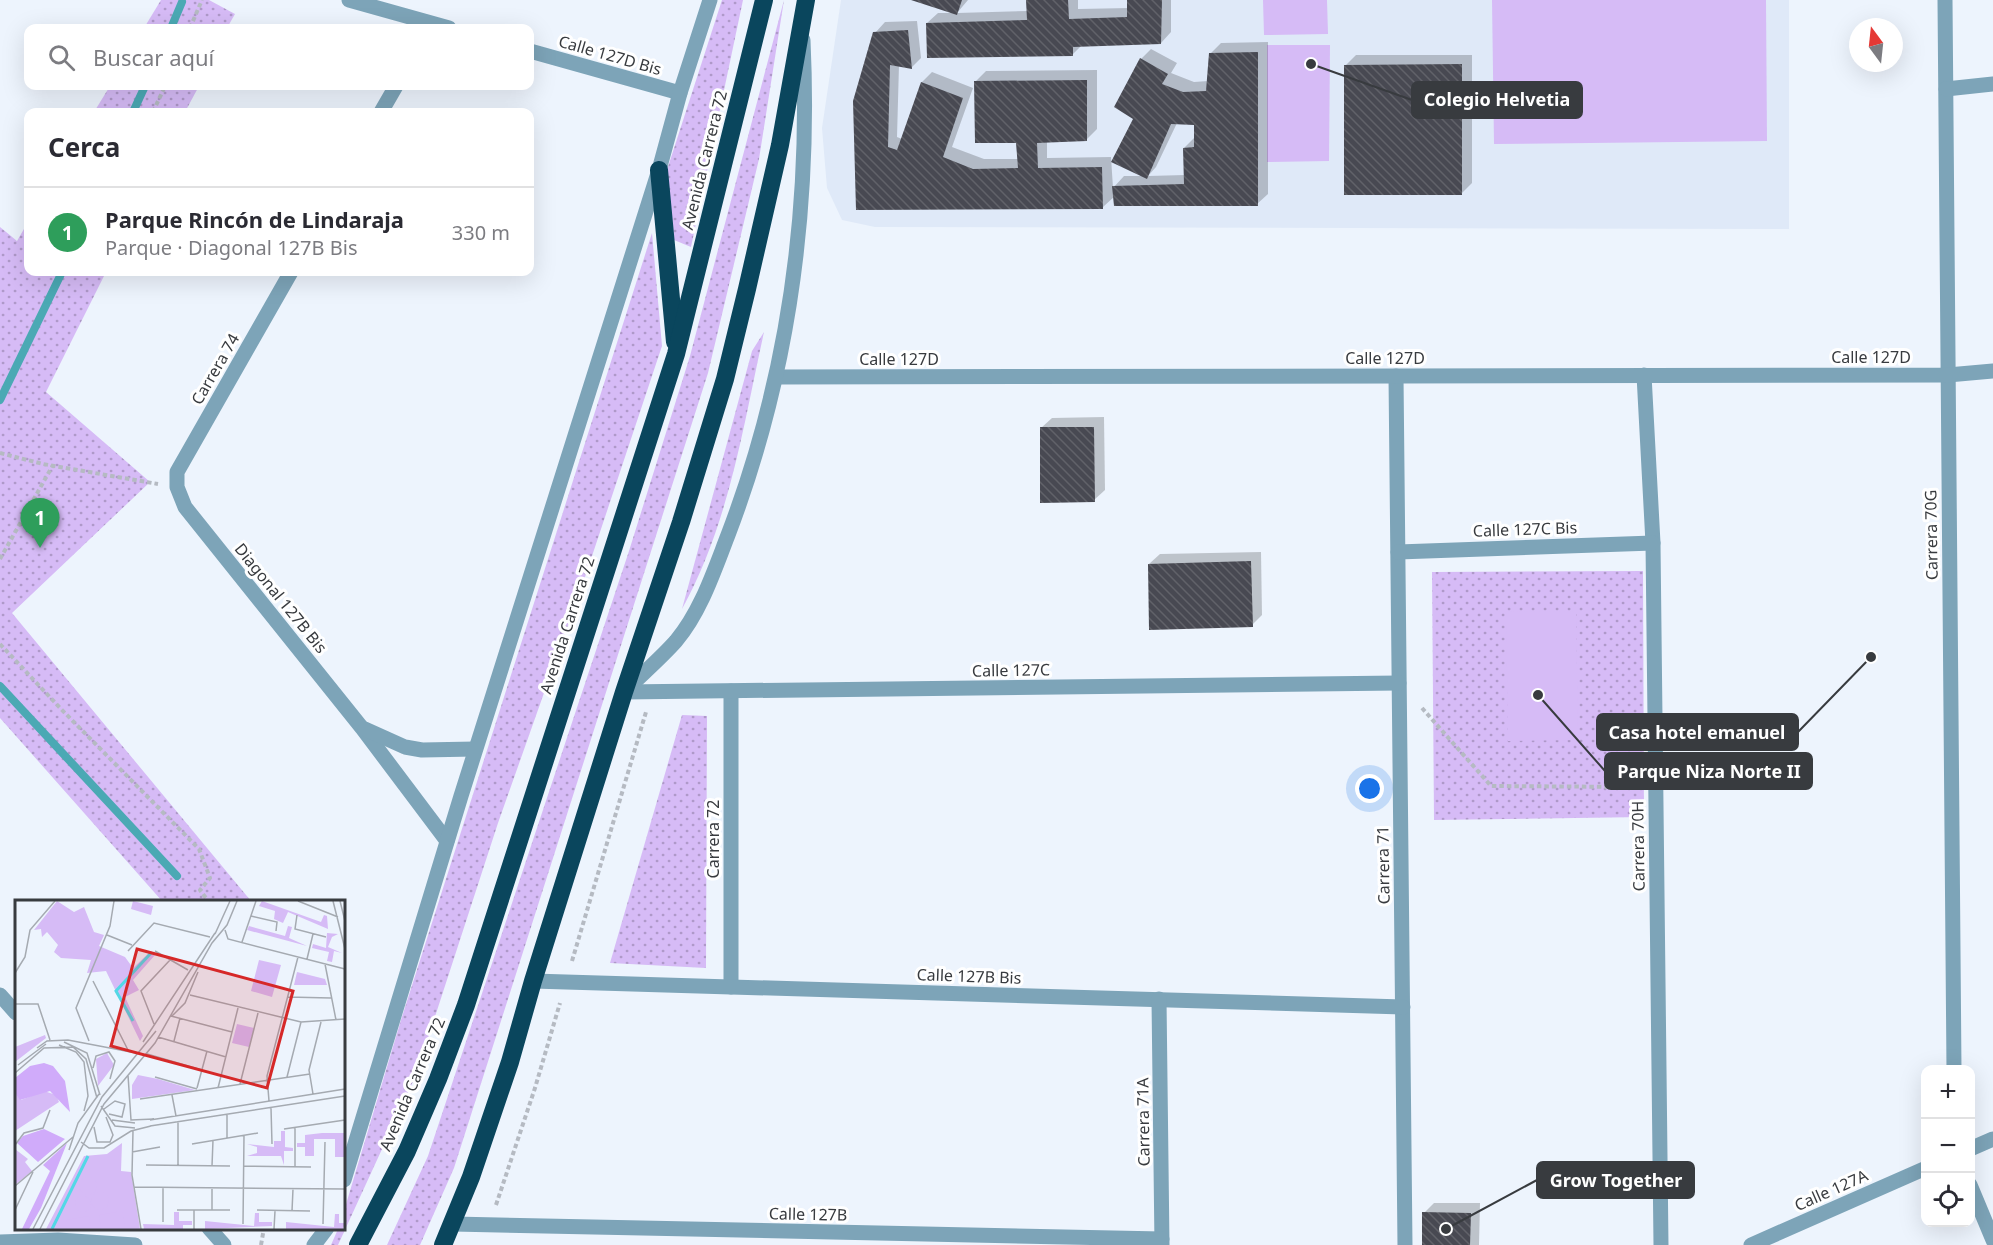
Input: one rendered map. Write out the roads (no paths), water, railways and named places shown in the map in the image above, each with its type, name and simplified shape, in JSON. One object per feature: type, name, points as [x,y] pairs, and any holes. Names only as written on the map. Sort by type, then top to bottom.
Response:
[{"type":"highway","name":"Avenida Carrera 72","points":[[358,1245],[407,1151],[438,1080],[466,1005],[676,354],[764,0]]},
{"type":"highway","points":[[443,1245],[488,1131],[624,692],[681,522],[725,380],[780,145],[806,0]]},
{"type":"highway","points":[[659,170],[676,354]]},
{"type":"street","points":[[349,0],[424,24]]},
{"type":"street","name":"Avenida Carrera 72","points":[[345,1177],[475,750],[659,170],[680,93],[710,0]]},
{"type":"street","name":"Carrera 70G","points":[[1945,0],[1954,1065]]},
{"type":"street","points":[[624,692],[676,641],[703,595],[744,491],[776,377],[795,274],[801,219],[805,117],[802,24]]},
{"type":"street","name":"Calle 127D Bis","points":[[534,52],[680,93]]},
{"type":"street","points":[[1947,89],[1993,84]]},
{"type":"street","points":[[383,108],[394,90]]},
{"type":"street","name":"Carrera 74","points":[[177,487],[177,472],[289,276]]},
{"type":"street","name":"Calle 127D","points":[[776,377],[1948,375],[1993,371]]},
{"type":"street","name":"Carrera 70H","points":[[1644,375],[1653,543],[1661,1245]]},
{"type":"street","name":"Carrera 71","points":[[1396,376],[1405,1245]]},
{"type":"street","name":"Diagonal 127B Bis","points":[[177,487],[185,507],[362,728],[447,841]]},
{"type":"street","name":"Calle 127C Bis","points":[[1398,552],[1653,543]]},
{"type":"street","name":"Calle 127C","points":[[624,692],[1399,683]]},
{"type":"street","name":"Carrera 72","points":[[730,691],[731,987]]},
{"type":"street","points":[[362,728],[405,747],[422,750],[475,750]]},
{"type":"street","name":"Calle 127B Bis","points":[[533,981],[1403,1006]]},
{"type":"street","points":[[0,994],[15,1012]]},
{"type":"street","name":"Carrera 71A","points":[[1160,999],[1162,1242]]},
{"type":"street","points":[[1975,1147],[1993,1139]]},
{"type":"street","name":"Calle 127A","points":[[1751,1245],[1921,1170]]},
{"type":"street","points":[[1975,1195],[1993,1240]]},
{"type":"street","name":"Calle 127B","points":[[453,1224],[1162,1242]]},
{"type":"street","points":[[211,1230],[224,1245]]},
{"type":"street","points":[[314,1245],[325,1230]]},
{"type":"street","points":[[0,1242],[61,1234],[135,1245]]},
{"type":"waterway","points":[[173,24],[182,2]]},
{"type":"waterway","points":[[135,108],[143,90]]},
{"type":"waterway","points":[[0,400],[60,276]]},
{"type":"waterway","points":[[0,686],[177,876]]},
{"type":"place","name":"Colegio Helvetia","points":[[1311,64]]},
{"type":"place","name":"Parque Rincón de Lindaraja","points":[[40,548]]},
{"type":"place","name":"Casa hotel emanuel","points":[[1871,657]]},
{"type":"place","name":"Parque Niza Norte II","points":[[1538,695]]},
{"type":"place","name":"Grow Together","points":[[1446,1229]]}]
